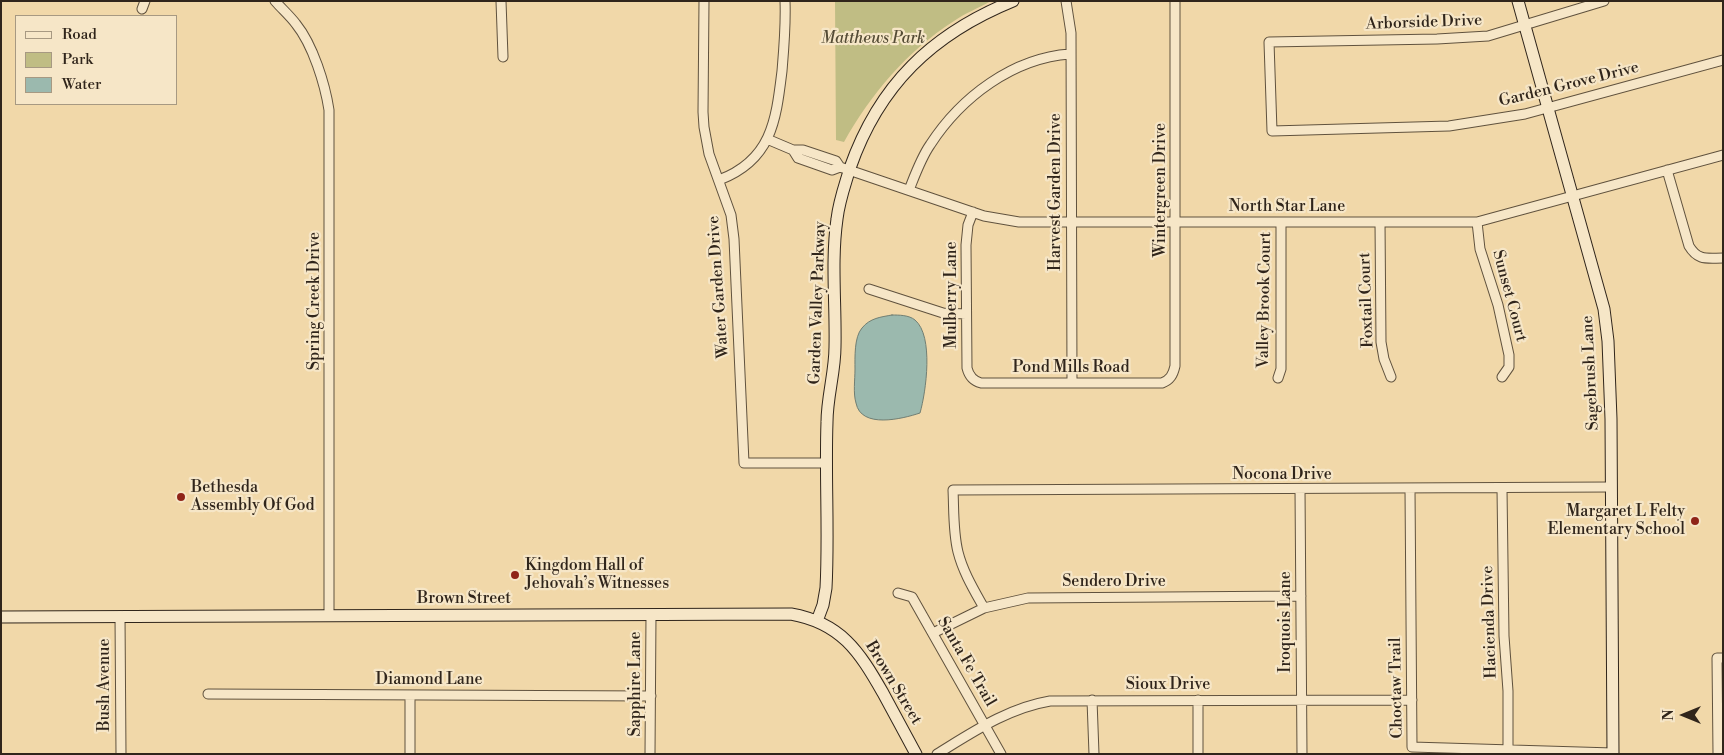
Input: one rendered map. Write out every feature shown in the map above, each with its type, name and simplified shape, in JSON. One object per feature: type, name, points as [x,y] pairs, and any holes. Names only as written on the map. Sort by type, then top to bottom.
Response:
[{"type":"street","name":"Spring Creek Drive","points":[[275,1],[296,24],[303,35],[322,80],[329,110],[329,615]]},
{"type":"street","points":[[501,1],[503,56]]},
{"type":"street","name":"Water Garden Drive","points":[[704,1],[703,112],[709,154],[730,215],[734,239],[744,463],[827,463]]},
{"type":"street","points":[[719,180],[743,168],[756,155],[767,139],[776,115],[785,37],[785,1]]},
{"type":"street","name":"Garden Valley Parkway","points":[[817,621],[823,605],[826,588],[826,421],[834,360],[836,232],[845,169],[882,103],[910,67],[922,55],[960,27],[1013,1]]},
{"type":"street","name":"Harvest Garden Drive","points":[[1066,1],[1070,20],[1072,383]]},
{"type":"street","name":"Wintergreen Drive","points":[[1171,377],[1175,366],[1175,1]]},
{"type":"street","name":"Sagebrush Lane","points":[[1518,1],[1604,309],[1608,341],[1611,487],[1613,753]]},
{"type":"street","name":"Arborside Drive","points":[[1272,130],[1269,42],[1437,39],[1488,36],[1604,1]]},
{"type":"street","points":[[909,190],[929,146],[946,123],[965,103],[987,86],[1018,67],[1052,56],[1070,54]]},
{"type":"street","name":"Garden Grove Drive","points":[[1272,130],[1449,126],[1525,114],[1723,60]]},
{"type":"street","name":"North Star Lane","points":[[767,139],[793,150],[803,150],[836,160],[845,169],[992,218],[1019,222],[1071,223],[1478,222],[1723,155]]},
{"type":"street","points":[[1668,170],[1689,246],[1695,255],[1704,258],[1723,258]]},
{"type":"street","name":"Mulberry Lane","points":[[971,378],[967,368],[966,245],[968,225],[972,212]]},
{"type":"street","name":"Valley Brook Court","points":[[1278,378],[1282,369],[1281,222]]},
{"type":"street","name":"Foxtail Court","points":[[1380,222],[1380,342],[1391,377]]},
{"type":"street","name":"Sunset Court","points":[[1478,222],[1480,249],[1498,305],[1509,355],[1509,367],[1502,377]]},
{"type":"street","points":[[869,289],[936,311],[966,314]]},
{"type":"street","name":"Pond Mills Road","points":[[971,378],[975,382],[981,383],[1162,383],[1171,377]]},
{"type":"street","name":"Nocona Drive","points":[[984,608],[962,564],[958,550],[955,533],[953,490],[1300,490],[1611,487]]},
{"type":"street","name":"Hacienda Drive","points":[[1502,488],[1508,752]]},
{"type":"street","name":"Choctaw Trail","points":[[1410,489],[1412,746],[1508,752],[1613,753]]},
{"type":"street","name":"Iroquois Lane","points":[[1300,490],[1302,754]]},
{"type":"street","name":"Santa Fe Trail","points":[[898,593],[912,597],[1001,754]]},
{"type":"street","name":"Sendero Drive","points":[[933,633],[984,608],[1028,598],[1301,596]]},
{"type":"street","name":"Brown Street","points":[[1,617],[780,614],[799,616],[817,621],[835,631],[857,651],[916,754]]},
{"type":"street","name":"Sapphire Lane","points":[[650,754],[652,615]]},
{"type":"street","name":"Bush Avenue","points":[[120,616],[121,754]]},
{"type":"street","points":[[1720,658],[1718,753],[1723,753]]},
{"type":"street","name":"Diamond Lane","points":[[208,694],[651,696]]},
{"type":"street","points":[[410,695],[410,754]]},
{"type":"street","points":[[1092,700],[1094,754]]},
{"type":"street","points":[[1198,700],[1198,754]]},
{"type":"street","name":"Sioux Drive","points":[[937,754],[985,725],[1008,714],[1035,704],[1050,701],[1412,700]]},
{"type":"green space","name":"Matthews Park","points":[[835,1],[991,1],[954,21],[906,60],[878,91],[844,142],[836,140]]},
{"type":"water","points":[[892,315],[910,317],[921,328],[927,351],[924,392],[920,413],[903,418],[874,419],[859,411],[855,399],[856,342],[859,332],[869,322],[876,318]]},
{"type":"place","name":"Bethesda Assembly Of God","points":[[181,497]]},
{"type":"place","name":"Margaret L Felty Elementary School","points":[[1695,521]]},
{"type":"place","name":"Kingdom Hall of Jehovah’s Witnesses","points":[[515,575]]}]
